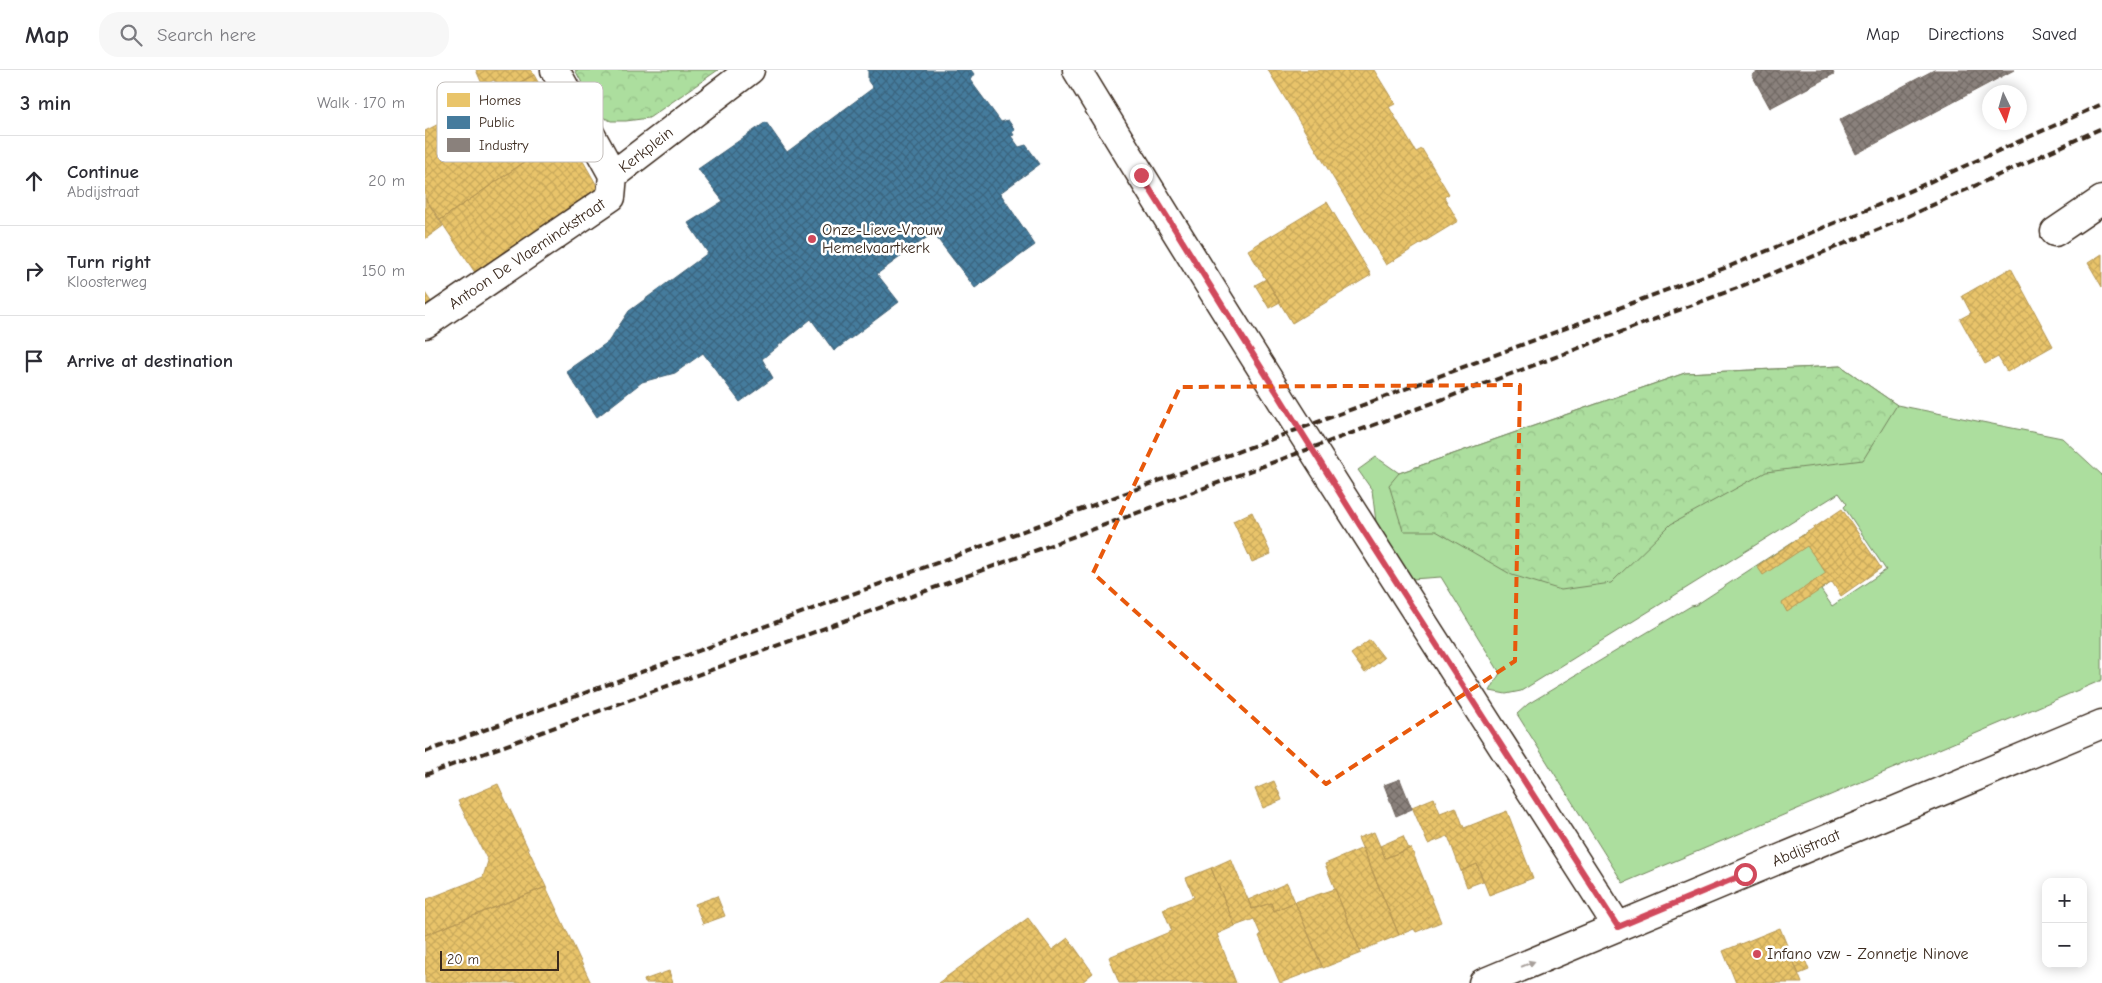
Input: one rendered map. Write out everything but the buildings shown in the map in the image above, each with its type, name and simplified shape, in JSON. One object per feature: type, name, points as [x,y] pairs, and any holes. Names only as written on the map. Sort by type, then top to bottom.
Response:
[{"type":"street","name":"Kerkplein","points":[[555,70],[562,82]]},
{"type":"street","name":"Kerkplein","points":[[603,157],[613,175],[749,70]]},
{"type":"street","points":[[1077,70],[1359,524],[1618,927]]},
{"type":"street","name":"Antoon De Vlaeminckstraat","points":[[425,324],[611,197],[613,175]]},
{"type":"street","points":[[2055,232],[2102,200]]},
{"type":"street","name":"Abdijstraat","points":[[1483,983],[2102,724]]},
{"type":"highlighted area","points":[[1520,385],[1515,661],[1326,784],[1093,573],[1180,387]]},
{"type":"green space","points":[[575,70],[718,70],[649,118],[626,121],[611,121],[603,117],[603,82],[582,82]]},
{"type":"green space","points":[[1841,366],[1897,405],[2062,438],[2102,475],[2102,680],[1623,883],[1517,714],[1528,704],[1691,606],[1696,605],[1809,531],[1832,582],[1821,590],[1832,606],[1886,570],[1844,507],[1847,504],[1839,493],[1521,691],[1506,694],[1490,691],[1500,673],[1441,577],[1412,579],[1376,522],[1372,490],[1358,470],[1376,457],[1399,473],[1685,373]]},
{"type":"green space","points":[[1841,366],[1897,405],[1863,460],[1766,472],[1671,524],[1611,583],[1561,590],[1512,575],[1436,531],[1403,531],[1389,485],[1399,473],[1685,373]]},
{"type":"railway","points":[[425,752],[1318,422],[1730,266],[1876,206],[2102,104]]},
{"type":"railway","points":[[425,775],[1040,549],[1737,288],[1882,228],[2102,128]]},
{"type":"place","name":"Onze-Lieve-Vrouw Hemelvaartkerk","points":[[812,239]]},
{"type":"place","name":"Infano vzw - Zonnetje Ninove","points":[[1757,954]]},
{"type":"route","points":[[1141,175],[1359,524],[1618,927],[1745,874]]}]
